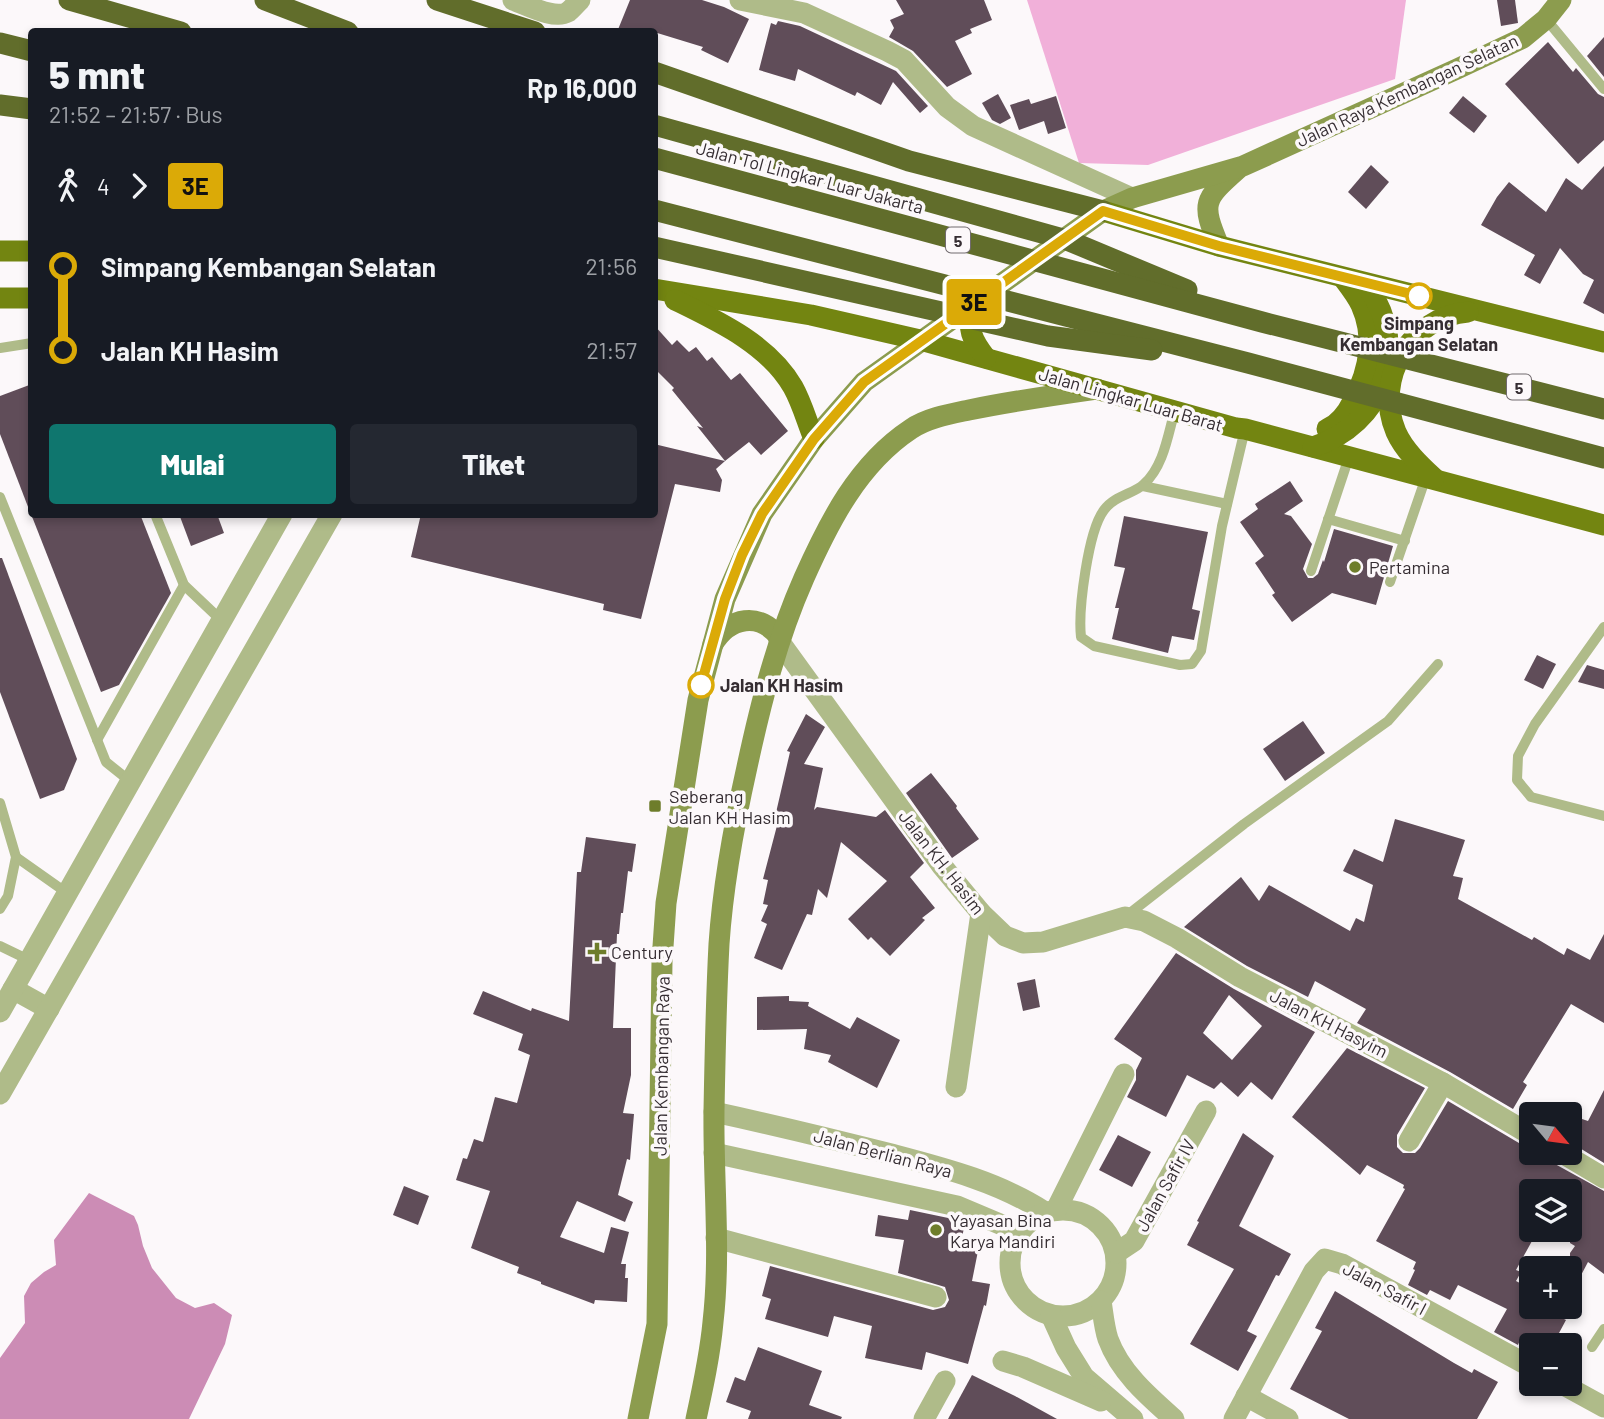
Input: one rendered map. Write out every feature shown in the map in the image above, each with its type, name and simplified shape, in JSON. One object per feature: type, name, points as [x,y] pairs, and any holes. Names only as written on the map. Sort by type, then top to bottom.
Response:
[{"type":"highway","points":[[69,0],[167,28]]},
{"type":"highway","points":[[265,0],[338,28]]},
{"type":"highway","points":[[437,0],[523,28]]},
{"type":"highway","points":[[0,43],[28,50]]},
{"type":"highway","points":[[658,73],[909,161],[1103,211]]},
{"type":"highway","points":[[0,105],[28,108]]},
{"type":"highway","points":[[658,126],[1067,240],[1262,322]]},
{"type":"highway","name":"Jalan Tol Lingkar Luar Jakarta","points":[[658,159],[1262,322],[1604,409]]},
{"type":"highway","points":[[658,211],[1604,458]]},
{"type":"highway","points":[[658,248],[1048,336],[1248,363]]},
{"type":"main road","name":"Jalan Raya Kembangan Selatan","points":[[1103,211],[1132,198],[1242,166],[1523,38],[1546,19],[1561,0]]},
{"type":"main road","name":"Jalan Raya Kembangan Selatan","points":[[1219,246],[1207,216],[1208,201],[1219,186],[1242,166]]},
{"type":"main road","points":[[1103,211],[1219,246],[1604,342]]},
{"type":"main road","name":"Jalan Kembangan Raya","points":[[638,1419],[657,1324],[662,961],[666,903],[698,700],[725,599],[762,514],[814,439],[864,382],[1103,211]]},
{"type":"main road","points":[[0,251],[28,251]]},
{"type":"main road","points":[[1290,441],[1336,426],[1363,383],[1370,357],[1367,323],[1361,304],[1343,278]]},
{"type":"main road","points":[[1313,447],[1330,442],[1349,430],[1367,411],[1381,388],[1388,364],[1389,339],[1383,315],[1368,287],[1402,292]]},
{"type":"main road","points":[[658,290],[729,326],[771,359],[793,387],[814,439]]},
{"type":"main road","name":"Jalan Lingkar Luar Barat","points":[[658,290],[811,315],[920,340],[1236,428],[1604,525]]},
{"type":"main road","points":[[0,298],[28,298]]},
{"type":"main road","points":[[970,305],[969,330],[975,344],[986,358]]},
{"type":"main road","points":[[1431,478],[1396,433],[1391,416],[1390,382],[1403,351],[1427,326],[1441,318],[1475,311]]},
{"type":"main road","points":[[696,1419],[714,1319],[714,1153],[719,942],[732,834],[762,701],[780,639],[817,548],[842,502],[877,456],[895,441],[913,427],[944,416],[1097,389]]},
{"type":"main road","points":[[710,649],[718,637],[738,622],[757,620],[773,628],[780,639]]},
{"type":"street","points":[[513,0],[562,14],[568,12],[580,0]]},
{"type":"street","points":[[740,0],[804,13],[887,51],[904,60],[947,107],[973,126],[1132,198]]},
{"type":"street","points":[[0,1012],[280,518]]},
{"type":"street","points":[[0,1094],[330,518]]},
{"type":"street","name":"Jalan KH. Hasim","points":[[780,639],[809,684],[942,866],[981,913],[1005,936],[1023,943],[1043,942],[1125,917]]},
{"type":"street","points":[[956,1087],[981,913]]},
{"type":"street","name":"Jalan KH Hasyim","points":[[1125,917],[1160,928],[1240,977],[1443,1083],[1519,1128]]},
{"type":"street","points":[[13,989],[49,1009]]},
{"type":"street","points":[[1050,1211],[1124,1073]]},
{"type":"street","points":[[1409,1141],[1443,1083]]},
{"type":"street","name":"Jalan Safir IV","points":[[1116,1253],[1134,1241],[1206,1111]]},
{"type":"street","name":"Jalan Berlian Raya","points":[[715,1112],[827,1137],[981,1180],[1050,1211]]},
{"type":"street","name":"Jalan Berlian Raya","points":[[714,1153],[957,1206],[1019,1232]]},
{"type":"street","points":[[1582,1165],[1604,1178]]},
{"type":"street","points":[[1069,1209],[1095,1219],[1105,1228],[1116,1253],[1116,1270],[1111,1287],[1101,1301],[1086,1311],[1069,1316],[1052,1315],[1032,1307],[1018,1292],[1010,1272],[1011,1251],[1019,1232],[1035,1217],[1050,1211],[1069,1209]]},
{"type":"street","points":[[716,1238],[936,1297]]},
{"type":"street","name":"Jalan Safir I","points":[[1234,1419],[1314,1271],[1325,1259],[1342,1264],[1519,1360]]},
{"type":"street","points":[[1101,1301],[1108,1338],[1123,1367],[1146,1394],[1174,1419]]},
{"type":"street","points":[[1052,1315],[1066,1348],[1084,1377],[1127,1415]]},
{"type":"street","points":[[1003,1361],[1023,1367],[1127,1415]]},
{"type":"street","points":[[923,1419],[945,1381]]},
{"type":"street","points":[[1582,1395],[1604,1407]]},
{"type":"street","points":[[1247,1396],[1289,1419]]},
{"type":"lane","points":[[1546,19],[1604,89]]},
{"type":"lane","points":[[0,348],[28,344]]},
{"type":"lane","points":[[1175,410],[1156,468],[1143,486],[1123,494],[1104,509],[1093,530],[1079,620],[1081,636],[1094,646],[1180,665],[1192,664],[1201,651],[1227,504],[1245,429]]},
{"type":"lane","points":[[1311,571],[1349,457]]},
{"type":"lane","points":[[1390,582],[1431,478]]},
{"type":"lane","points":[[1143,486],[1227,504]]},
{"type":"lane","points":[[0,497],[106,762],[131,782]]},
{"type":"lane","points":[[157,518],[184,585],[222,621]]},
{"type":"lane","points":[[1328,519],[1405,541]]},
{"type":"lane","points":[[97,740],[184,585]]},
{"type":"lane","points":[[1604,627],[1535,724],[1518,756],[1517,780],[1531,797],[1604,816]]},
{"type":"lane","points":[[1125,917],[1244,824],[1388,721],[1438,664]]},
{"type":"lane","points":[[0,803],[16,857],[8,896],[0,909]]},
{"type":"lane","points":[[16,857],[68,893]]},
{"type":"lane","points":[[0,946],[29,960]]},
{"type":"lane","points":[[1592,1347],[1604,1329]]},
{"type":"shaded area","points":[[1027,0],[1406,0],[1395,79],[1148,165],[1079,163]]},
{"type":"shaded area","points":[[89,1193],[134,1216],[152,1268],[176,1298],[195,1308],[214,1303],[232,1315],[225,1344],[189,1419],[0,1419],[0,1358],[25,1323],[24,1296],[31,1283],[56,1265],[54,1240]]},
{"type":"building","points":[[630,0],[702,0],[749,19],[728,63],[701,50],[703,47],[658,33],[658,28],[619,28]]},
{"type":"building","points":[[896,0],[984,0],[992,20],[970,29],[972,33],[955,41],[972,74],[947,87],[913,51],[889,37],[894,28],[890,20],[904,14]]},
{"type":"building","points":[[1497,0],[1515,0],[1518,23],[1501,26]]},
{"type":"building","points":[[778,21],[800,26],[896,71],[928,106],[920,113],[893,82],[881,105],[857,92],[855,96],[798,69],[795,81],[759,70],[771,23],[776,25]]},
{"type":"building","points":[[1604,37],[1604,77],[1587,56]]},
{"type":"building","points":[[1548,42],[1573,72],[1576,68],[1598,94],[1604,97],[1604,140],[1578,164],[1505,84]]},
{"type":"building","points":[[998,94],[1011,118],[1000,124],[992,120],[982,103]]},
{"type":"building","points":[[1056,96],[1066,128],[1048,134],[1044,121],[1019,130],[1010,105],[1029,99],[1031,104]]},
{"type":"building","points":[[1463,96],[1487,116],[1474,133],[1449,113]]},
{"type":"building","points":[[1371,165],[1389,182],[1366,209],[1348,192]]},
{"type":"building","points":[[1604,166],[1604,314],[1583,303],[1594,280],[1583,274],[1560,248],[1540,284],[1524,275],[1535,255],[1481,225],[1509,182],[1546,212],[1566,178],[1582,190]]},
{"type":"building","points":[[658,329],[672,345],[677,340],[689,352],[696,347],[707,361],[712,357],[731,380],[740,373],[788,431],[761,455],[749,442],[725,461],[697,426],[703,428],[672,390],[674,388],[658,372]]},
{"type":"building","points":[[28,386],[28,507],[0,434],[0,396]]},
{"type":"building","points":[[658,445],[725,461],[716,469],[722,480],[720,492],[675,484],[641,619],[603,610],[604,604],[411,557],[420,518],[658,518]]},
{"type":"building","points":[[1290,481],[1303,501],[1284,514],[1291,516],[1312,544],[1303,569],[1308,578],[1318,574],[1334,529],[1393,546],[1376,605],[1332,593],[1292,622],[1272,595],[1275,593],[1255,563],[1264,556],[1240,522],[1258,509],[1255,504]]},
{"type":"building","points":[[1124,516],[1208,532],[1192,609],[1200,611],[1194,640],[1172,636],[1168,653],[1112,639],[1119,608],[1115,608],[1125,568],[1114,566]]},
{"type":"building","points":[[33,518],[142,518],[171,593],[119,685],[101,692]]},
{"type":"building","points":[[180,518],[218,518],[224,533],[191,546]]},
{"type":"building","points":[[0,558],[77,759],[64,790],[40,799],[0,692]]},
{"type":"building","points":[[1537,655],[1556,664],[1543,689],[1524,680]]},
{"type":"building","points":[[1587,665],[1604,670],[1604,689],[1578,682]]},
{"type":"building","points":[[806,714],[825,727],[804,764],[823,768],[814,810],[817,807],[876,817],[885,810],[924,863],[910,877],[935,908],[922,918],[925,920],[890,956],[871,937],[868,940],[848,919],[887,881],[841,842],[827,898],[818,889],[812,915],[807,914],[782,970],[754,958],[767,924],[761,921],[768,905],[763,904],[768,880],[763,879],[779,818],[775,817],[790,752],[787,751]]},
{"type":"building","points":[[1303,721],[1325,753],[1285,781],[1263,749]]},
{"type":"building","points":[[931,773],[979,839],[952,858],[906,793]]},
{"type":"building","points":[[1395,819],[1465,840],[1453,876],[1463,878],[1458,899],[1532,940],[1534,937],[1564,955],[1567,948],[1590,960],[1604,934],[1604,1023],[1571,1004],[1523,1082],[1527,1085],[1513,1109],[1357,1023],[1366,1009],[1315,981],[1308,997],[1247,966],[1184,927],[1241,877],[1259,901],[1269,885],[1350,931],[1356,918],[1364,922],[1373,885],[1343,871],[1354,849],[1383,862]]},
{"type":"building","points":[[586,837],[636,844],[632,872],[628,871],[623,913],[617,934],[613,1028],[631,1028],[631,1075],[623,1113],[634,1114],[630,1160],[627,1159],[618,1195],[633,1202],[625,1222],[577,1201],[560,1237],[604,1253],[611,1227],[629,1232],[621,1264],[626,1264],[627,1302],[595,1300],[594,1304],[541,1284],[517,1273],[519,1267],[471,1248],[490,1191],[456,1180],[463,1158],[467,1159],[474,1139],[483,1142],[495,1097],[517,1103],[530,1055],[518,1050],[523,1034],[473,1014],[483,991],[531,1011],[532,1008],[569,1021],[577,872],[581,872]]},
{"type":"building","points":[[1176,953],[1234,989],[1315,1032],[1272,1100],[1251,1082],[1238,1097],[1221,1082],[1214,1089],[1187,1075],[1166,1117],[1127,1097],[1136,1080],[1136,1070],[1142,1058],[1114,1039]],"holes":[[[1229,995],[1262,1026],[1232,1060],[1203,1033]]]},
{"type":"building","points":[[1035,979],[1040,1007],[1023,1011],[1017,983]]},
{"type":"building","points":[[789,996],[789,1001],[809,1002],[808,1006],[850,1029],[857,1017],[900,1040],[877,1088],[828,1062],[831,1055],[804,1049],[807,1029],[757,1030],[757,997]]},
{"type":"building","points":[[1347,1048],[1425,1088],[1397,1135],[1397,1147],[1403,1153],[1415,1153],[1420,1148],[1448,1101],[1519,1143],[1519,1166],[1559,1166],[1604,1191],[1604,1274],[1588,1262],[1582,1273],[1582,1256],[1570,1256],[1575,1246],[1570,1242],[1582,1242],[1582,1179],[1519,1179],[1519,1242],[1531,1242],[1524,1256],[1519,1256],[1516,1270],[1519,1271],[1516,1281],[1519,1283],[1519,1319],[1566,1320],[1559,1333],[1519,1333],[1518,1345],[1494,1332],[1507,1309],[1458,1285],[1450,1300],[1430,1290],[1427,1295],[1408,1285],[1416,1262],[1376,1241],[1405,1189],[1404,1185],[1367,1165],[1360,1175],[1292,1117]]},
{"type":"building","points":[[1604,1090],[1604,1163],[1582,1149],[1582,1119],[1588,1121]]},
{"type":"building","points":[[1243,1133],[1274,1156],[1239,1226],[1291,1254],[1279,1276],[1276,1275],[1247,1331],[1257,1336],[1238,1371],[1190,1344],[1234,1269],[1187,1245]]},
{"type":"building","points":[[1118,1135],[1151,1152],[1132,1187],[1099,1170]]},
{"type":"building","points":[[404,1186],[429,1196],[418,1225],[393,1215]]},
{"type":"building","points":[[910,1210],[965,1223],[960,1247],[978,1251],[972,1281],[990,1284],[968,1364],[926,1352],[922,1370],[865,1358],[872,1326],[834,1316],[828,1337],[765,1319],[771,1299],[762,1296],[770,1266],[933,1310],[945,1307],[949,1300],[945,1287],[898,1273],[904,1240],[875,1236],[878,1215],[908,1220]]},
{"type":"building","points":[[1335,1291],[1454,1363],[1472,1373],[1474,1369],[1498,1382],[1477,1419],[1349,1419],[1290,1389],[1322,1331],[1315,1328]]},
{"type":"building","points":[[758,1347],[822,1371],[809,1405],[842,1417],[841,1419],[748,1419],[751,1411],[726,1402],[735,1377],[745,1381]]},
{"type":"building","points":[[972,1375],[1015,1396],[1057,1419],[948,1419]]},
{"type":"bus line","name":"3E","points":[[701,685],[725,599],[742,555],[762,514],[814,439],[864,382],[1103,211],[1219,246],[1419,296]]},
{"type":"place","name":"Simpang Kembangan Selatan","points":[[1419,296]]},
{"type":"place","name":"Pertamina","points":[[1355,567]]},
{"type":"place","name":"Jalan KH Hasim","points":[[701,685]]},
{"type":"place","name":"Seberang Jalan KH Hasim","points":[[655,806]]},
{"type":"place","name":"Century","points":[[597,952]]},
{"type":"place","name":"Yayasan Bina Karya Mandiri","points":[[936,1230]]}]
